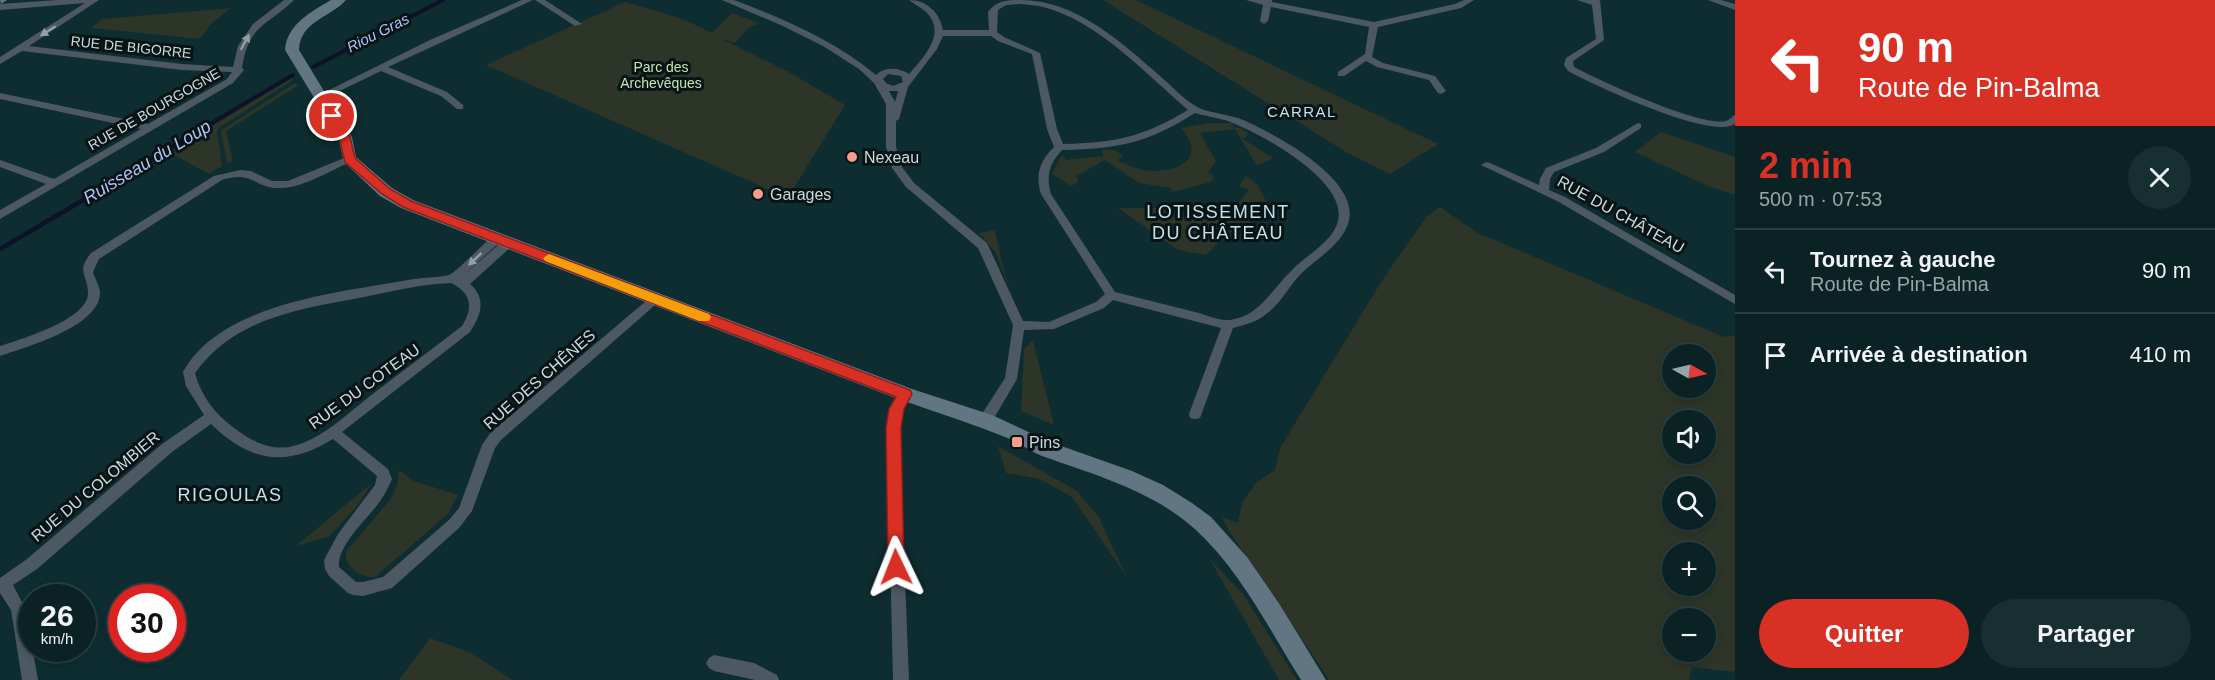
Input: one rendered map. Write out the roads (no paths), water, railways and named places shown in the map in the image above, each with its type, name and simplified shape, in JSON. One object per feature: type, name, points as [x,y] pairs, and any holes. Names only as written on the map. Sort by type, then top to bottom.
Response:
[{"type":"street","points":[[0,7],[89,0]]},
{"type":"street","points":[[0,61],[95,0]]},
{"type":"street","name":"RUE DE BOURGOGNE","points":[[0,215],[222,87],[239,70],[240,52],[246,38],[260,22],[290,0]]},
{"type":"street","points":[[340,0],[304,25],[293,38],[292,50],[345,137],[349,159],[396,198],[905,394],[952,410],[987,417],[1038,432],[1060,452],[1168,498],[1201,521],[1232,555],[1314,680]]},
{"type":"street","points":[[320,97],[433,42],[529,0]]},
{"type":"street","points":[[539,0],[578,24]]},
{"type":"street","points":[[726,0],[776,21],[859,63],[905,74],[906,83]]},
{"type":"street","points":[[892,126],[906,83],[938,46],[938,24],[930,13],[913,0]]},
{"type":"street","points":[[1250,0],[1374,25],[1458,6],[1470,0]]},
{"type":"street","points":[[1581,0],[1597,2],[1600,40],[1569,60],[1568,65],[1571,69],[1651,105],[1714,124],[1730,124],[1735,118]]},
{"type":"street","points":[[1712,0],[1735,7]]},
{"type":"street","points":[[993,33],[992,12],[996,6],[1005,2],[1040,1],[1106,36],[1194,110],[1240,122],[1309,164],[1330,180],[1344,203],[1344,219],[1341,227],[1288,280],[1270,306],[1257,317],[1228,325],[1111,295],[1046,194],[1041,181],[1042,171],[1048,158],[1059,147],[1102,146],[1143,139],[1165,129],[1194,110]]},
{"type":"street","points":[[1264,21],[1268,2]]},
{"type":"street","points":[[1341,74],[1369,55],[1374,25]]},
{"type":"street","points":[[939,33],[993,33],[1001,39],[1036,53],[1052,129],[1059,147]]},
{"type":"street","name":"RUE DE BIGORRE","points":[[20,48],[182,67],[239,70]]},
{"type":"street","points":[[1366,58],[1380,65],[1432,78],[1442,91]]},
{"type":"street","points":[[880,83],[880,75],[924,62]]},
{"type":"street","points":[[859,63],[880,83],[891,104],[892,157],[902,176],[983,246],[1019,324],[1008,388],[987,417]]},
{"type":"street","points":[[382,68],[444,94],[460,107]]},
{"type":"street","points":[[880,83],[895,88],[906,83]]},
{"type":"street","points":[[0,96],[151,128]]},
{"type":"street","points":[[1544,190],[1545,179],[1550,170],[1600,150],[1638,126]]},
{"type":"street","points":[[0,351],[56,330],[82,314],[93,301],[94,293],[87,274],[89,262],[95,256],[218,178],[241,172],[254,174],[271,184],[288,184],[349,159]]},
{"type":"street","points":[[0,164],[55,183]]},
{"type":"street","name":"RUE DU CHÂTEAU","points":[[1486,165],[1544,190],[1660,254],[1735,300]]},
{"type":"street","points":[[458,281],[502,240]]},
{"type":"street","name":"RUE DU COTEAU","points":[[427,280],[458,281],[476,300],[477,309],[466,329],[333,432],[311,445],[295,451],[268,452],[256,449],[211,417],[194,393],[189,372],[204,351],[239,327],[294,307],[427,280]]},
{"type":"street","points":[[1019,324],[1050,326],[1100,305],[1111,295]]},
{"type":"street","name":"RUE DES CHÊNES","points":[[333,432],[383,473],[385,479],[376,499],[336,547],[330,563],[333,570],[353,588],[375,587],[387,583],[462,515],[489,445],[496,436],[656,299]]},
{"type":"street","points":[[1195,414],[1228,325]]},
{"type":"street","points":[[901,680],[893,428],[897,409],[905,394]]},
{"type":"street","name":"RUE DU COLOMBIER","points":[[30,680],[18,608],[2,585],[32,564],[166,448],[211,417]]},
{"type":"street","points":[[714,663],[754,671],[771,680]]},
{"type":"waterway","name":"Riou Gras","points":[[313,67],[443,0]]},
{"type":"waterway","name":"Ruisseau du Loup","points":[[114,181],[293,75]]},
{"type":"waterway","name":"Ruisseau du Loup","points":[[0,249],[117,180]]},
{"type":"place","name":"Nexeau","points":[[852,157]]},
{"type":"place","name":"Garages","points":[[758,194]]},
{"type":"place","name":"Pins","points":[[1017,442]]},
{"type":"district","name":"CARRAL","points":[[1302,112]]},
{"type":"district","name":"LOTISSEMENT DU CHÂTEAU","points":[[1218,222]]},
{"type":"district","name":"RIGOULAS","points":[[230,495]]},
{"type":"park label","name":"Parc des Archevêques","points":[[661,76]]}]
